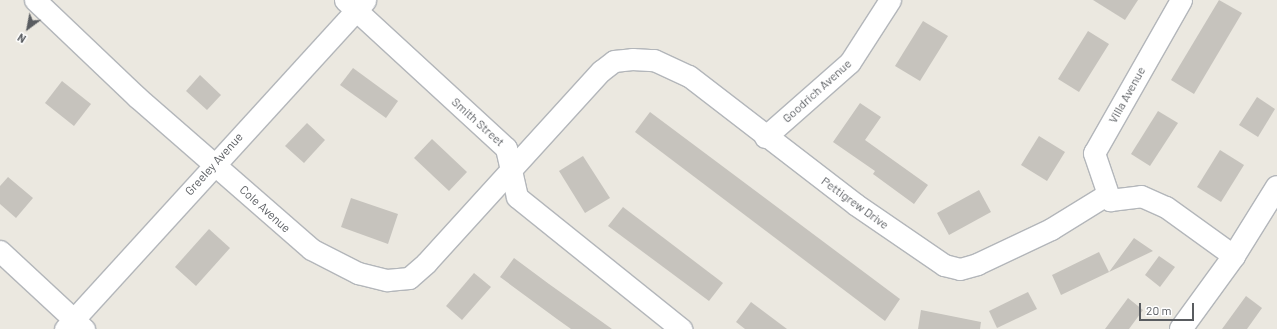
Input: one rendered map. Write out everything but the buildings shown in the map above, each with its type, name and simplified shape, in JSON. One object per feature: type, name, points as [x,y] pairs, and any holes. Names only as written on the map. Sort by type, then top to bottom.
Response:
[{"type":"street","name":"Cole Avenue","points":[[34,0],[311,249],[358,273],[387,280],[409,278],[426,263],[511,173]]},
{"type":"street","name":"Goodrich Avenue","points":[[765,137],[850,62],[890,0]]},
{"type":"street","name":"Villa Avenue","points":[[1106,195],[1094,153],[1181,0]]},
{"type":"street","name":"Greeley Avenue","points":[[74,326],[214,163],[355,3]]},
{"type":"street","name":"Smith Street","points":[[355,3],[506,148],[517,197],[677,328]]},
{"type":"street","name":"Pettigrew Drive","points":[[511,173],[601,71],[620,60],[654,60],[689,76],[765,137],[944,266],[960,269],[977,264],[1051,229],[1106,195]]},
{"type":"street","points":[[1181,329],[1234,256],[1277,187]]},
{"type":"street","points":[[1106,195],[1110,200],[1141,196],[1166,207],[1234,256]]},
{"type":"street","points":[[0,251],[74,326]]}]
